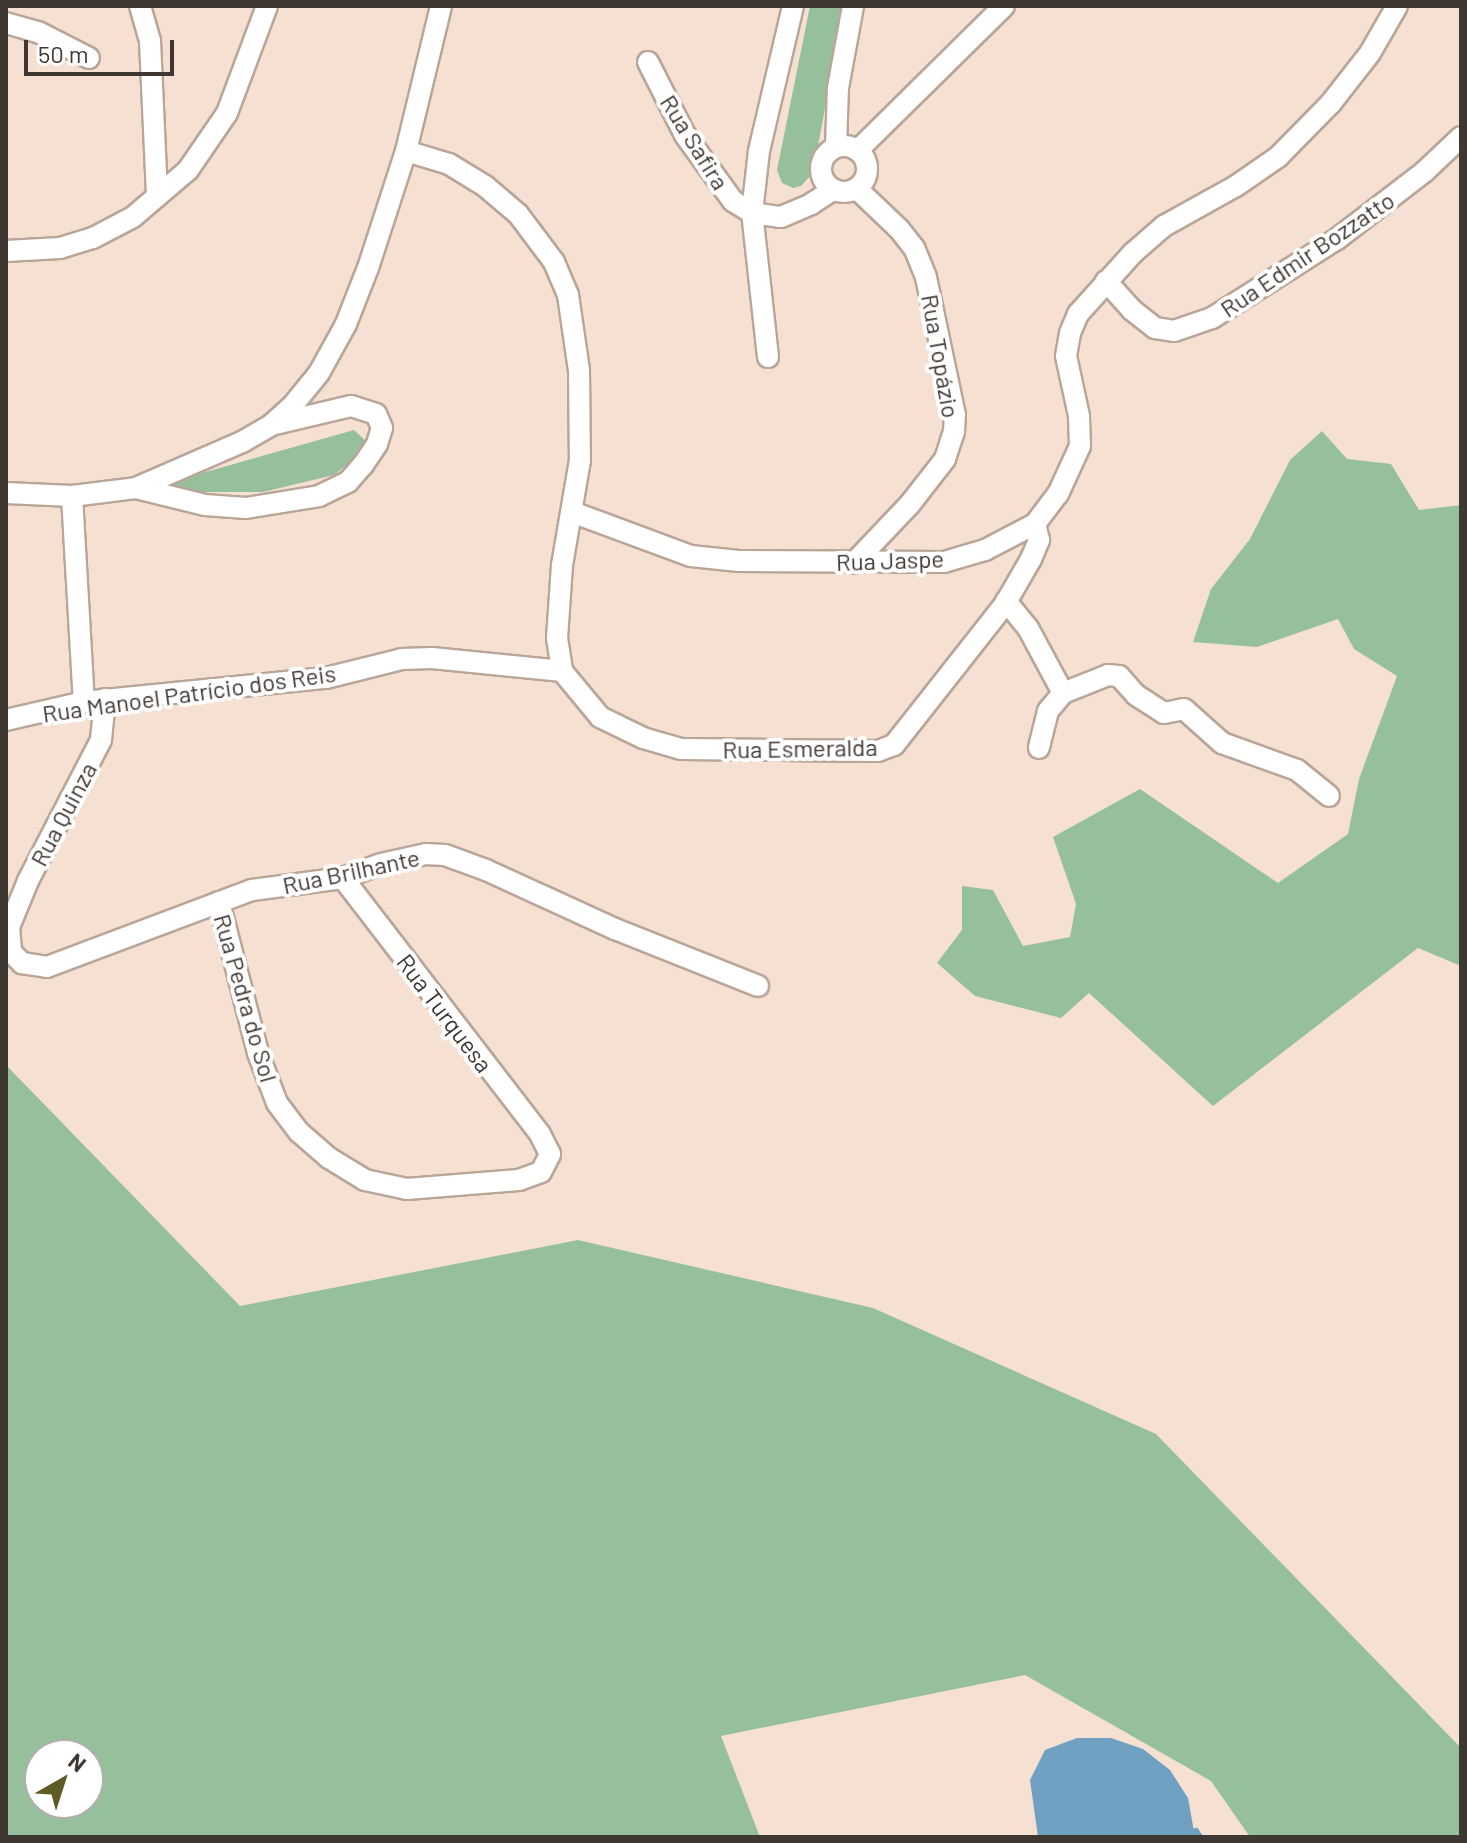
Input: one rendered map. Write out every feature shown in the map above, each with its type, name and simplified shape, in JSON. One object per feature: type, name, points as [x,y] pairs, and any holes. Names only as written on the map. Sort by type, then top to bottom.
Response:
[{"type":"street","points":[[140,6],[150,41],[157,196]]},
{"type":"street","points":[[6,251],[60,248],[93,238],[133,217],[188,170],[227,113],[267,6]]},
{"type":"street","points":[[270,426],[319,373],[346,324],[406,151],[441,6]]},
{"type":"street","points":[[768,357],[752,213],[759,151],[793,6]]},
{"type":"street","points":[[836,147],[838,88],[853,6]]},
{"type":"street","points":[[858,150],[1004,6]]},
{"type":"street","name":"Rua Jaspe","points":[[572,512],[691,556],[739,561],[944,562],[985,550],[1035,524],[1058,494],[1080,446],[1079,416],[1066,356],[1070,333],[1078,314],[1106,281],[1164,226],[1236,186],[1278,157],[1331,103],[1370,53],[1397,6]]},
{"type":"street","points":[[6,23],[38,32],[89,58]]},
{"type":"street","name":"Rua Safira","points":[[648,62],[705,166],[727,196],[752,213]]},
{"type":"street","name":"Rua Edmir Bozzatto","points":[[1106,281],[1132,310],[1155,328],[1174,331],[1212,318],[1337,239],[1424,172],[1461,137]]},
{"type":"street","points":[[834,189],[822,171],[825,156],[836,147],[858,150]]},
{"type":"street","points":[[752,213],[781,217],[811,204],[834,189],[856,188],[867,170],[858,150]]},
{"type":"street","points":[[406,151],[449,164],[485,186],[518,214],[554,262],[568,295],[579,370],[580,460],[558,601],[557,638],[562,671]]},
{"type":"street","name":"Rua Topázio","points":[[854,563],[910,504],[945,459],[954,432],[955,415],[926,277],[914,248],[899,229],[856,188]]},
{"type":"street","points":[[6,493],[72,496],[136,488],[210,458],[270,426],[351,406],[376,414],[382,428],[377,444],[348,482],[319,496],[246,508],[205,505],[136,488]]},
{"type":"street","points":[[72,496],[84,702]]},
{"type":"street","name":"Rua Esmeralda","points":[[562,671],[600,717],[643,738],[681,749],[878,751],[894,745],[1006,601],[1039,540],[1035,524]]},
{"type":"street","points":[[1006,601],[1028,628],[1063,693]]},
{"type":"street","name":"Rua Manoel Patrício dos Reis","points":[[6,720],[105,699],[326,678],[402,659],[432,658],[562,671]]},
{"type":"street","points":[[1039,748],[1048,711],[1063,693],[1108,675],[1119,676],[1136,695],[1164,713],[1184,709],[1222,743],[1297,770],[1329,796]]},
{"type":"street","name":"Rua Quinza","points":[[9,927],[46,845],[97,751],[106,717],[105,699]]},
{"type":"street","name":"Rua Brilhante","points":[[9,927],[8,953],[22,963],[47,967],[106,948],[252,890],[343,878],[381,864],[426,854],[445,855],[486,870],[615,929],[758,986]]},
{"type":"street","name":"Rua Turquesa","points":[[343,878],[548,1147]]},
{"type":"street","name":"Rua Pedra do Sol","points":[[219,902],[236,955],[258,1053],[277,1103],[299,1132],[329,1158],[365,1180],[407,1189],[438,1189],[529,1177],[547,1166],[548,1147]]},
{"type":"green space","points":[[810,6],[844,6],[813,173],[801,186],[793,188],[782,183],[777,170]]},
{"type":"green space","points":[[354,430],[367,442],[354,459],[334,475],[263,492],[186,492],[163,484]]},
{"type":"green space","points":[[1322,431],[1347,459],[1391,464],[1419,510],[1461,505],[1461,966],[1418,948],[1213,1106],[1089,993],[1061,1018],[975,996],[937,963],[962,930],[962,886],[993,890],[1023,946],[1070,937],[1076,904],[1053,837],[1140,789],[1278,883],[1348,834],[1359,779],[1397,676],[1354,649],[1338,619],[1257,647],[1193,642],[1211,589],[1250,539],[1290,460]]},
{"type":"green space","points":[[6,1065],[240,1306],[578,1240],[873,1308],[1156,1434],[1461,1748],[1461,1837],[1250,1837],[1211,1781],[1025,1675],[721,1736],[760,1837],[6,1837]]},
{"type":"water","points":[[1077,1738],[1111,1738],[1143,1749],[1170,1770],[1188,1798],[1195,1837],[1038,1837],[1030,1780],[1045,1750]]},
{"type":"waterway","points":[[1196,1831],[1200,1837]]}]
